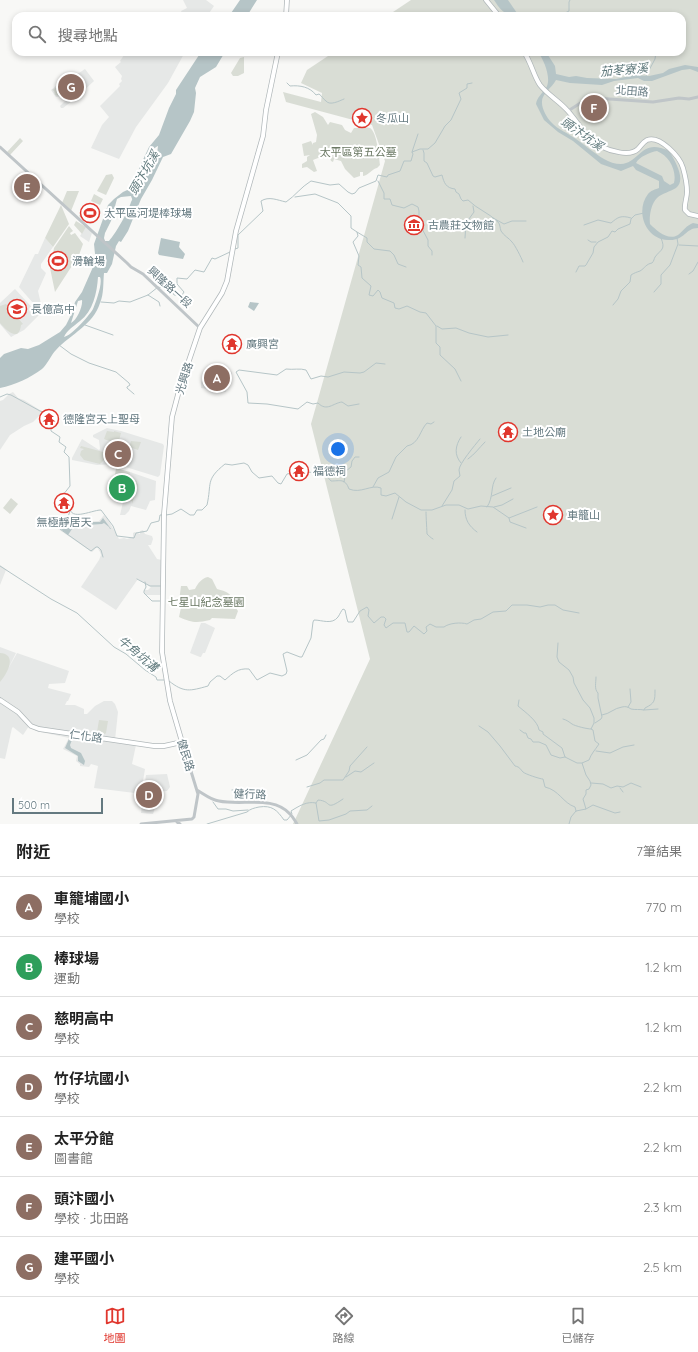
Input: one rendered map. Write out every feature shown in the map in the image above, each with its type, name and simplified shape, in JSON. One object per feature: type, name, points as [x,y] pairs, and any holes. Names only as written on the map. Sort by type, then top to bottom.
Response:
[{"type":"main road","points":[[286,12],[287,0]]},
{"type":"main road","points":[[486,0],[496,12]]},
{"type":"main road","name":"光興路","points":[[167,681],[162,652],[164,515],[172,417],[185,371],[200,328],[225,288],[234,249],[236,232],[263,136],[266,110],[277,56]]},
{"type":"main road","points":[[526,56],[540,84],[568,111],[593,141],[605,148],[631,152],[638,149],[645,141],[650,140],[654,140],[668,147],[679,159],[683,169],[687,188],[685,210],[689,214],[698,216]]},
{"type":"main road","name":"健民路","points":[[167,681],[170,701],[182,742]]},
{"type":"main road","name":"仁化路","points":[[0,700],[18,712],[30,725],[38,729],[154,746],[164,746],[182,742]]},
{"type":"street","name":"北田路","points":[[568,111],[582,102],[595,98],[653,102],[698,97]]},
{"type":"street","name":"興隆路一段","points":[[0,147],[131,267],[143,274],[156,288],[200,328]]},
{"type":"street","name":"健民路","points":[[181,821],[195,817],[198,796],[182,742]]},
{"type":"street","name":"健行路","points":[[197,790],[218,801],[265,803],[277,806],[289,812],[297,824]]},
{"type":"street","points":[[141,824],[171,820],[181,821]]},
{"type":"shaded area","points":[[183,0],[206,0],[214,6],[210,12],[182,12],[187,8]]},
{"type":"shaded area","points":[[240,0],[257,0],[250,12],[232,12]]},
{"type":"shaded area","points":[[494,0],[508,0],[516,12],[504,12]]},
{"type":"shaded area","points":[[123,56],[183,56],[168,83],[136,127],[119,159],[91,148],[102,125],[109,117],[100,106],[120,86],[119,84],[122,81],[122,76],[115,67],[121,62],[120,61]]},
{"type":"shaded area","name":"頭汴坑溪","points":[[198,56],[223,56],[216,67],[200,77],[195,88],[196,93],[194,112],[190,121],[171,154],[163,157],[141,199],[128,231],[121,242],[119,241],[116,246],[112,264],[107,273],[104,273],[103,292],[97,311],[81,329],[56,350],[42,369],[22,381],[0,388],[0,358],[4,354],[21,348],[28,349],[39,345],[60,332],[66,325],[72,313],[75,302],[82,292],[93,267],[95,254],[94,244],[108,205],[123,192],[140,184],[152,165],[157,154],[158,146],[152,151],[146,167],[143,170],[139,169],[149,147],[159,135],[176,94],[176,90]],"holes":[[[131,196],[132,199],[122,222],[115,233],[109,241],[105,241],[105,233],[111,221],[117,199]],[[98,277],[100,277],[101,280],[100,288],[93,309],[75,330],[64,337],[69,330],[84,317],[91,307],[94,301]],[[82,300],[81,309],[71,323],[78,301]]]},
{"type":"shaded area","name":"頭汴坑溪","points":[[540,56],[549,56],[555,66],[556,74],[569,77],[576,76],[616,79],[634,75],[649,76],[663,73],[669,69],[685,65],[698,67],[698,72],[690,69],[682,70],[652,81],[644,81],[638,78],[614,81],[602,85],[570,83],[556,80],[543,97],[542,103],[545,113],[554,125],[610,162],[619,164],[627,163],[644,150],[654,147],[670,152],[679,171],[679,185],[661,195],[653,203],[650,224],[659,232],[670,237],[678,235],[693,223],[698,224],[698,228],[690,230],[682,237],[674,240],[668,240],[653,235],[644,223],[642,208],[648,194],[659,188],[659,181],[636,170],[633,166],[621,171],[601,164],[544,120],[536,104],[548,84],[548,75]],"holes":[[[657,151],[665,156],[673,168],[675,178],[674,183],[670,185],[664,181],[662,176],[636,163],[642,157],[651,152]]]},
{"type":"shaded area","points":[[85,69],[94,81],[72,101],[61,108],[60,106],[70,96],[56,97],[51,90],[61,82],[64,83]]},
{"type":"shaded area","points":[[86,227],[92,233],[89,242],[80,236]]},
{"type":"shaded area","name":"長億高中","points":[[45,238],[53,247],[41,264],[41,268],[46,273],[38,291],[41,312],[19,287],[35,254],[38,254]]},
{"type":"shaded area","points":[[161,238],[180,242],[179,247],[185,254],[183,259],[159,255],[158,253]]},
{"type":"shaded area","name":"長億高中","points":[[15,289],[39,315],[24,330],[11,337],[0,324],[0,303]]},
{"type":"shaded area","points":[[250,302],[259,303],[254,311],[248,307]]},
{"type":"shaded area","points":[[214,365],[224,372],[231,371],[232,373],[232,377],[227,382],[226,392],[201,388],[201,382],[204,378],[208,376],[216,377],[216,373],[211,372]]},
{"type":"shaded area","points":[[13,392],[18,398],[43,412],[33,422],[10,435],[0,450],[0,401]]},
{"type":"shaded area","points":[[107,428],[163,444],[160,475],[158,477],[116,464],[97,465],[72,460],[82,439],[99,450],[99,440],[93,437],[93,435]]},
{"type":"shaded area","points":[[130,472],[156,481],[155,500],[150,501],[146,510],[131,506],[125,515],[120,515]]},
{"type":"shaded area","points":[[104,515],[119,539],[133,537],[133,533],[135,532],[140,534],[140,531],[143,530],[145,534],[152,536],[153,539],[151,545],[148,545],[157,559],[162,560],[161,595],[145,595],[144,590],[148,590],[151,587],[138,579],[116,610],[81,587],[99,560],[101,555],[100,552],[97,547],[92,552],[58,529],[63,523],[74,526],[86,522],[99,521]]},
{"type":"shaded area","points":[[103,518],[111,529],[104,523],[87,525],[78,529],[72,529],[68,535],[61,529],[64,525],[67,527],[69,525],[77,526],[87,522],[100,522]]},
{"type":"shaded area","points":[[0,565],[10,572],[6,570],[0,585]]},
{"type":"shaded area","points":[[201,623],[205,623],[215,628],[205,653],[203,653],[200,657],[190,653]]},
{"type":"shaded area","points":[[0,647],[16,653],[8,669],[17,653],[69,671],[65,683],[49,684],[48,688],[71,694],[65,705],[75,705],[84,709],[84,714],[87,714],[95,706],[104,701],[112,701],[115,704],[118,712],[115,740],[136,745],[132,764],[145,769],[141,793],[94,788],[98,766],[91,764],[89,767],[80,766],[80,764],[76,761],[77,756],[63,749],[69,738],[36,731],[29,726],[23,735],[13,727],[12,728],[5,759],[0,758]]},
{"type":"shaded area","points":[[69,739],[72,740],[70,745],[71,748],[81,753],[85,761],[84,765],[78,761],[78,756],[65,748]]},
{"type":"shaded area","points":[[167,774],[170,787],[167,791],[154,792],[155,795],[153,806],[155,808],[153,814],[141,813],[146,775]]},
{"type":"green space","points":[[411,0],[698,0],[698,824],[293,824],[370,659],[311,424],[385,161],[372,125],[286,102],[283,92],[321,102],[322,93],[301,83],[307,70],[328,56],[686,56],[686,12],[393,12]]},
{"type":"green space","points":[[244,57],[244,73],[238,76],[233,76],[231,73],[240,58]]},
{"type":"green space","points":[[71,80],[72,81],[67,83],[70,88],[66,93],[55,95],[54,91],[52,90]]},
{"type":"green space","name":"太平區第五公墓","points":[[315,112],[323,117],[328,125],[330,122],[342,125],[345,130],[351,133],[354,128],[370,128],[376,139],[380,165],[363,176],[363,172],[360,172],[360,176],[354,178],[345,169],[341,161],[334,159],[333,162],[330,158],[318,158],[313,160],[317,171],[314,172],[307,167],[302,168],[302,164],[307,161],[307,157],[310,155],[304,156],[302,144],[311,141],[313,145],[313,143],[316,142],[317,135],[311,114]]},
{"type":"green space","points":[[20,138],[23,141],[10,155],[7,152]]},
{"type":"green space","points":[[112,174],[114,178],[106,195],[97,191],[106,175]]},
{"type":"green space","points":[[67,191],[79,191],[71,211],[62,203]]},
{"type":"green space","points":[[94,194],[103,199],[100,205],[91,201]]},
{"type":"green space","name":"太平區河堤棒球場","points":[[85,204],[101,211],[96,222],[90,224],[79,216]]},
{"type":"green space","points":[[61,205],[69,224],[53,247],[45,238]]},
{"type":"green space","points":[[76,221],[86,227],[82,234],[74,225]]},
{"type":"green space","points":[[69,226],[73,231],[70,233],[71,235],[75,233],[83,244],[79,255],[55,292],[50,268],[54,248]]},
{"type":"green space","points":[[6,304],[23,324],[21,325],[18,333],[12,333],[0,323],[0,306]]},
{"type":"green space","points":[[107,431],[121,433],[118,444],[104,439]]},
{"type":"green space","points":[[131,441],[141,442],[138,450],[129,447]]},
{"type":"green space","points":[[81,446],[107,454],[104,454],[104,460],[100,464],[84,460],[80,455],[81,451],[84,449],[80,448]]},
{"type":"green space","points":[[116,468],[130,472],[129,479],[137,481],[136,483],[138,484],[132,504],[132,501],[125,499],[122,502],[112,495]]},
{"type":"green space","points":[[11,498],[18,504],[10,514],[3,508]]},
{"type":"green space","name":"七星山紀念墓園","points":[[208,577],[212,579],[217,589],[232,597],[238,611],[235,619],[212,618],[202,622],[194,622],[179,617],[182,603],[179,601],[181,586],[187,586],[189,590],[195,589],[200,581]]},
{"type":"green space","points":[[0,653],[9,657],[10,661],[8,670],[0,682]]},
{"type":"green space","points":[[99,720],[108,721],[105,734],[97,732]]},
{"type":"waterway","points":[[567,12],[569,11],[570,0]]},
{"type":"waterway","name":"茄苳寮溪","points":[[646,76],[655,56]]},
{"type":"waterway","points":[[287,83],[290,86],[301,86],[308,88],[316,95],[319,94],[330,103],[335,103],[344,99]]},
{"type":"waterway","points":[[235,249],[238,248],[238,235],[263,211],[261,201],[273,199],[286,202],[311,181],[330,185],[339,184],[352,194],[359,188],[376,181],[378,175],[387,177],[388,175],[400,171],[404,161],[411,161],[413,154],[412,152],[420,149],[428,149],[435,143],[445,126],[451,120],[461,99],[459,93],[467,88],[467,84],[472,83]]},
{"type":"waterway","points":[[412,152],[418,134]]},
{"type":"waterway","points":[[423,150],[424,161],[427,163],[433,176],[435,177],[442,175],[446,185],[449,188],[455,189],[463,201],[468,200],[498,222],[501,231],[511,241],[523,262]]},
{"type":"waterway","points":[[378,181],[384,193],[384,199],[390,199],[392,205],[404,208],[412,204],[418,207],[419,223],[428,240],[428,246],[432,251],[432,255]]},
{"type":"waterway","points":[[295,197],[315,194],[338,203],[351,216],[351,228],[357,232],[358,236],[353,242],[359,256],[358,265],[361,267],[362,278],[371,286],[369,295],[373,296],[378,290],[382,298],[394,303],[395,308],[399,309],[407,306],[426,313],[436,326],[436,343],[440,347],[440,355],[455,369],[461,381]]},
{"type":"waterway","points":[[465,238],[466,223],[474,212],[473,206]]},
{"type":"waterway","points":[[576,272],[579,266],[586,265],[593,253],[594,247],[598,242],[608,237],[612,231],[615,232],[618,229],[630,224],[631,219],[635,215],[644,213]]},
{"type":"waterway","points":[[584,225],[598,220],[611,223],[620,217],[631,218]]},
{"type":"waterway","points":[[493,218],[504,224],[512,221],[526,221]]},
{"type":"waterway","points":[[357,232],[367,238],[367,242],[374,249],[390,251],[394,255],[398,264],[406,267]]},
{"type":"waterway","points":[[613,305],[618,299],[621,291],[630,282],[631,275],[652,263],[661,251],[663,247],[661,238]]},
{"type":"waterway","points":[[654,292],[661,284],[661,275],[670,265],[678,244],[677,238]]},
{"type":"waterway","points":[[588,240],[591,242],[596,242]]},
{"type":"waterway","points":[[679,245],[698,246]]},
{"type":"waterway","points":[[101,302],[130,302],[148,295],[158,287],[171,289],[174,295],[182,295],[184,292],[177,284],[177,278],[187,279],[195,270],[204,272],[212,258],[215,259],[230,252]]},
{"type":"waterway","points":[[689,274],[693,271],[698,262]]},
{"type":"waterway","points":[[148,295],[159,302],[160,306]]},
{"type":"waterway","points":[[85,325],[113,335]]},
{"type":"waterway","points":[[437,326],[442,329],[456,328],[469,333],[488,337],[508,335]]},
{"type":"waterway","points":[[59,345],[71,354],[89,363],[116,372],[129,383],[130,385],[127,388],[134,394]]},
{"type":"waterway","points":[[359,404],[348,406],[342,402],[324,407],[318,403],[313,404],[307,402],[298,409],[267,404],[248,403],[247,392],[236,372],[239,370],[277,375],[286,369],[301,369],[306,370],[311,379],[321,376],[328,377],[344,372],[360,373],[364,372],[376,363],[385,364]]},
{"type":"waterway","points":[[0,397],[7,394],[11,395],[40,411],[48,413],[51,419],[51,431],[60,437],[59,442],[66,447],[64,452],[69,457],[70,486],[63,495],[70,502],[70,509],[72,513],[80,514],[101,510],[113,526],[117,536],[134,538],[136,533],[147,531],[151,523],[159,521],[160,515],[163,515]]},
{"type":"waterway","points":[[373,487],[378,478],[389,472],[396,457],[407,446],[411,445],[417,440],[427,423],[431,424],[434,422]]},
{"type":"waterway","points":[[461,437],[457,444],[456,454],[461,463]]},
{"type":"waterway","points":[[442,506],[452,490],[454,481],[460,476],[459,470],[462,463],[480,439]]},
{"type":"waterway","points":[[468,459],[485,442]]},
{"type":"waterway","points":[[344,482],[346,471],[351,467],[352,461],[355,457],[359,457]]},
{"type":"waterway","points":[[166,515],[172,514],[181,509],[190,515],[194,515],[197,510],[202,510],[207,505],[210,482],[214,474],[225,464],[232,465],[244,463],[248,465],[252,472],[259,478],[272,476],[278,483],[281,484],[287,474],[316,472],[324,473],[331,481],[344,482],[349,489],[353,490],[362,490],[373,487],[381,488],[381,495],[386,496],[395,493],[406,502],[421,510],[432,510],[446,505],[459,505],[468,509],[481,506],[493,507],[509,518],[537,507]]},
{"type":"waterway","points":[[487,507],[491,499],[493,484],[496,478]]},
{"type":"waterway","points":[[492,496],[511,488]]},
{"type":"waterway","points":[[392,519],[399,497]]},
{"type":"waterway","points":[[494,507],[502,505],[513,499]]},
{"type":"waterway","points":[[465,510],[468,522],[477,532]]},
{"type":"waterway","points":[[70,511],[68,517],[73,518],[72,523],[68,526],[65,524],[62,525],[60,529],[91,551],[98,547],[101,550],[103,557]]},
{"type":"waterway","points":[[426,512],[427,534],[433,539]]},
{"type":"waterway","points":[[509,518],[510,522],[526,528]]},
{"type":"waterway","name":"牛角坑溝","points":[[0,566],[51,599],[77,613],[114,647],[126,654],[156,677],[157,680],[166,680]]},
{"type":"waterway","points":[[137,579],[150,586],[161,586]]},
{"type":"waterway","points":[[145,582],[146,587],[144,593],[152,601],[161,601]]},
{"type":"waterway","name":"牛角坑溝","points":[[169,681],[179,688],[192,690],[208,686],[217,676],[220,676],[225,680],[233,673],[242,669],[249,669],[257,680],[270,673],[282,676],[286,674],[287,671],[283,654],[287,652],[302,657],[311,638],[314,620],[327,622],[333,621],[338,617],[343,609],[345,610],[348,622],[353,622],[360,611],[367,607],[369,610],[368,616],[374,623],[381,617],[384,617],[386,619],[384,625],[386,628],[393,623],[405,623],[407,632],[409,632],[414,626],[424,634],[427,631],[426,627],[430,624],[436,627],[444,627],[455,623],[467,624],[474,620],[481,619],[493,612],[506,611],[512,605],[540,607],[555,605],[563,610],[579,613]]},
{"type":"waterway","points":[[558,643],[557,657],[559,662],[569,670],[583,700],[590,708],[594,718],[594,723],[591,729],[593,730],[595,741],[599,744],[589,760],[582,763],[591,785],[589,789],[586,790],[586,794],[583,799],[586,809],[576,811],[571,817],[569,824]]},
{"type":"waterway","points":[[595,723],[602,717],[596,688],[596,677]]},
{"type":"waterway","points":[[628,707],[631,702],[630,689]]},
{"type":"waterway","points":[[602,715],[623,707],[644,710],[654,701],[655,690]]},
{"type":"waterway","points":[[519,700],[518,706],[534,720],[539,730],[543,732],[543,734],[562,748],[565,757],[577,763],[582,763]]},
{"type":"waterway","points":[[644,710],[658,709]]},
{"type":"waterway","points":[[563,719],[576,726],[591,729]]},
{"type":"waterway","points":[[479,726],[488,732],[515,766],[527,774],[543,779],[545,787],[554,791],[567,803],[575,807],[576,811]]},
{"type":"waterway","points":[[520,730],[526,733],[528,738],[533,742],[539,742],[546,745],[551,755],[560,758],[565,757]]},
{"type":"waterway","points":[[296,760],[307,755],[321,740],[324,739],[326,735]]},
{"type":"waterway","points":[[596,751],[610,753],[623,747],[634,745]]},
{"type":"waterway","points":[[307,787],[320,783],[324,780],[343,780],[349,771],[350,766],[367,747]]},
{"type":"waterway","points":[[346,777],[355,771],[361,772],[374,763]]},
{"type":"waterway","points":[[591,783],[603,784],[611,788],[617,786],[623,787],[631,783],[641,787]]},
{"type":"waterway","points":[[620,788],[623,792]]},
{"type":"waterway","points":[[232,790],[239,790],[247,796]]},
{"type":"waterway","points":[[316,803],[318,800],[326,802],[329,805],[333,805],[343,799]]},
{"type":"waterway","points":[[213,802],[218,809],[233,811],[248,810]]},
{"type":"waterway","points":[[207,824],[259,807],[274,809],[284,820],[287,820],[292,814],[291,811],[297,807],[306,803],[316,803],[319,821],[329,820],[350,811],[367,810],[372,806]]},
{"type":"waterway","points":[[586,809],[593,805],[615,813],[620,812]]},
{"type":"place","name":"建平國小","points":[[71,87]]},
{"type":"place","name":"頭汴國小","points":[[594,108]]},
{"type":"place","name":"冬瓜山","points":[[362,118]]},
{"type":"place","name":"太平分館","points":[[27,187]]},
{"type":"place","name":"太平區河堤棒球場","points":[[90,213]]},
{"type":"place","name":"古農莊文物館","points":[[414,225]]},
{"type":"place","name":"滑輪場","points":[[58,261]]},
{"type":"place","name":"長億高中","points":[[17,309]]},
{"type":"place","name":"廣興宮","points":[[232,344]]},
{"type":"place","name":"車籠埔國小","points":[[217,378]]},
{"type":"place","name":"德隆宮天上聖母","points":[[49,419]]},
{"type":"place","name":"土地公廟","points":[[508,432]]},
{"type":"place","name":"慈明高中","points":[[118,454]]},
{"type":"place","name":"福德祠","points":[[299,471]]},
{"type":"place","name":"棒球場","points":[[122,488]]},
{"type":"place","name":"無極靜居天","points":[[64,503]]},
{"type":"place","name":"車籠山","points":[[553,515]]},
{"type":"place","name":"竹仔坑國小","points":[[149,795]]}]
